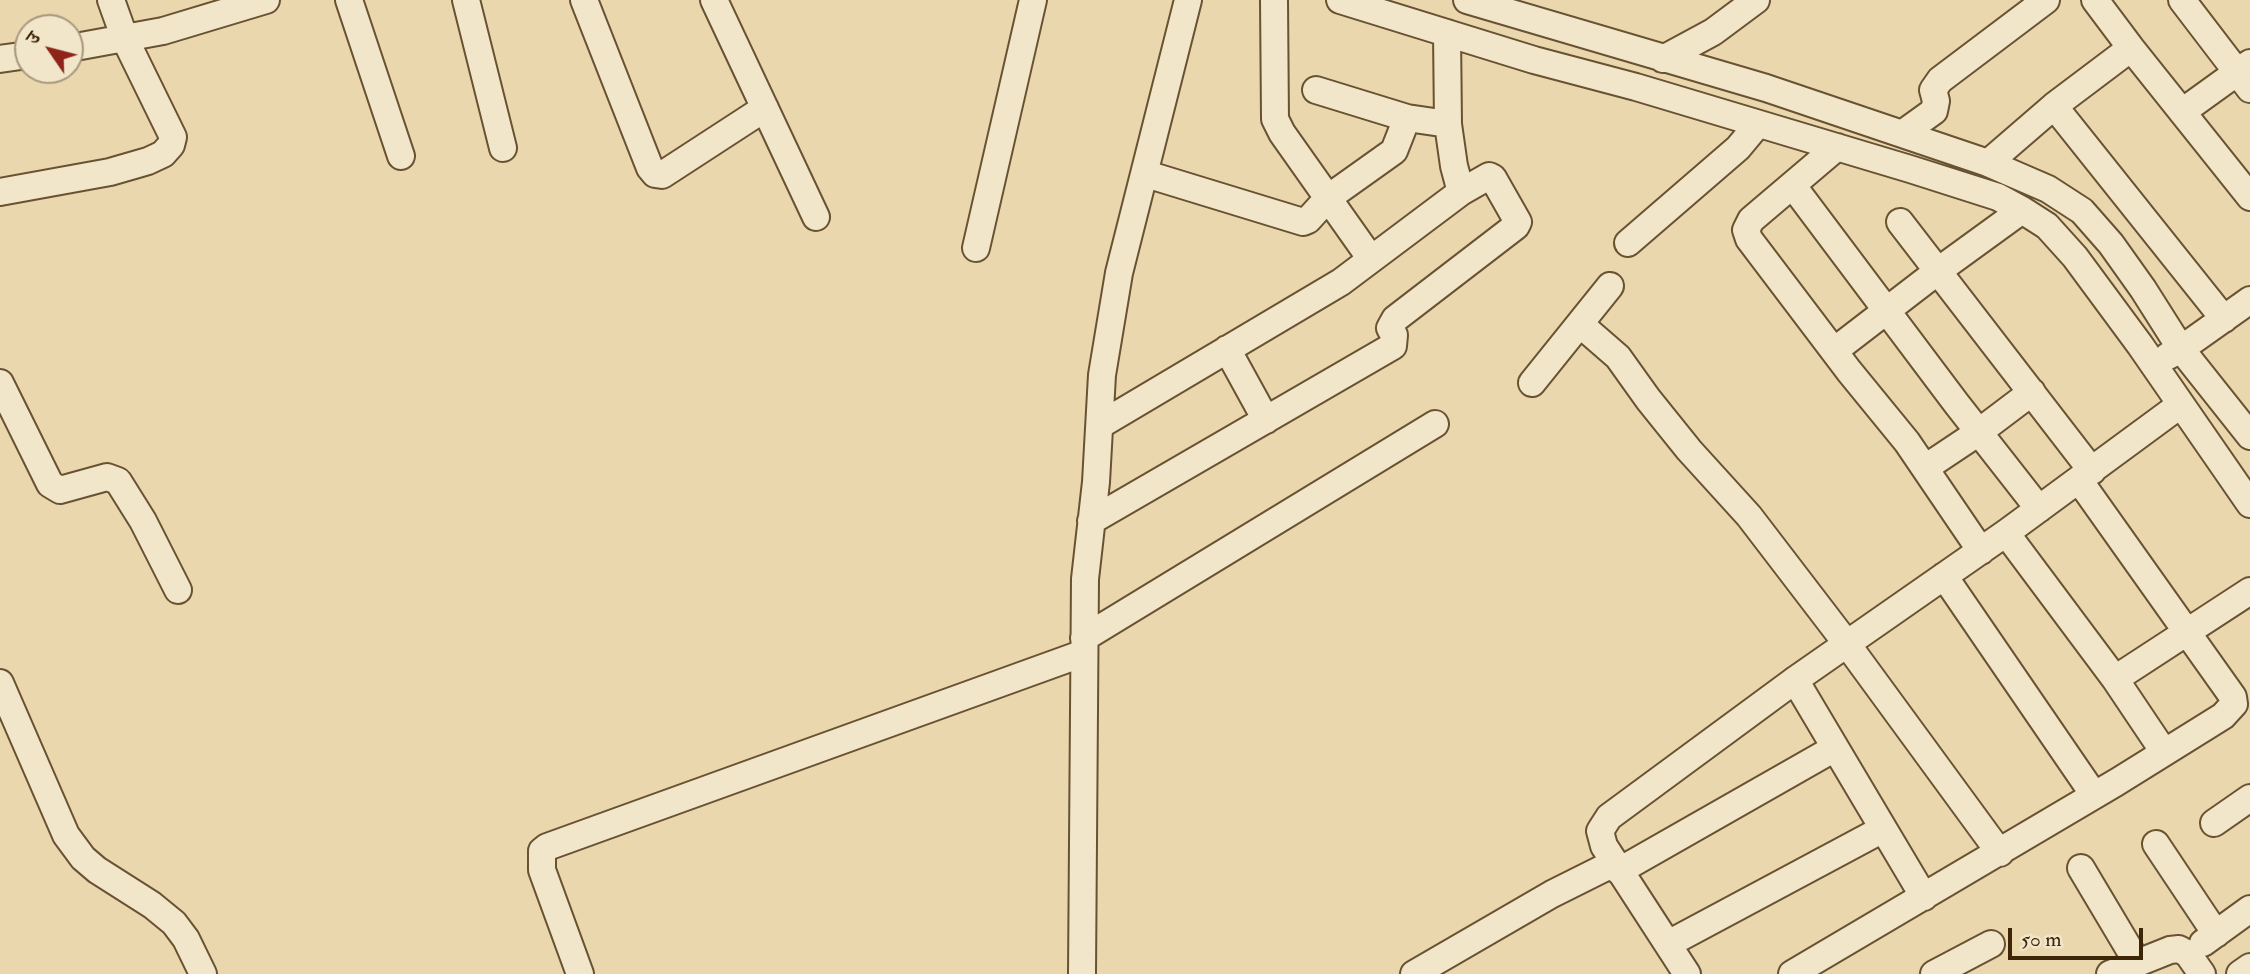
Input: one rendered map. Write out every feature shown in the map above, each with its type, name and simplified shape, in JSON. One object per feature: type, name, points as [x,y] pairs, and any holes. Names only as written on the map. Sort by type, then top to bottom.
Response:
[{"type":"street","points":[[0,192],[110,172],[148,162],[163,154],[171,145],[173,137],[125,40],[111,0]]},
{"type":"street","points":[[84,46],[163,31],[237,4],[266,0]]},
{"type":"street","points":[[349,0],[401,156]]},
{"type":"street","points":[[467,0],[503,148]]},
{"type":"street","points":[[584,0],[650,168],[655,174],[662,174],[765,108]]},
{"type":"street","points":[[714,0],[817,217]]},
{"type":"street","points":[[976,248],[1032,0]]},
{"type":"street","points":[[1082,974],[1085,579],[1100,425],[1102,374],[1119,273],[1188,0]]},
{"type":"street","points":[[1274,0],[1275,119],[1282,133],[1371,259]]},
{"type":"street","points":[[1340,0],[1447,33],[1663,59],[1766,88],[1988,163],[2048,189],[2082,211],[2111,244],[2166,357],[2180,405],[2250,504]]},
{"type":"street","points":[[1467,0],[1539,43],[1636,87],[1998,197],[2022,210],[2047,226],[2166,357],[2250,436]]},
{"type":"street","points":[[1663,59],[1713,32],[1756,0]]},
{"type":"street","points":[[1902,134],[1934,111],[1936,101],[1933,90],[1940,80],[2046,0]]},
{"type":"street","points":[[2095,0],[2250,197]]},
{"type":"street","points":[[2182,0],[2246,75],[2182,112]]},
{"type":"street","points":[[1447,33],[1448,124],[1461,192]]},
{"type":"street","points":[[1988,163],[2054,106],[2131,48]]},
{"type":"street","points":[[1317,90],[1407,118],[1448,124]]},
{"type":"street","points":[[2054,106],[2224,319]]},
{"type":"street","points":[[1146,174],[1303,222],[1328,198],[1394,151],[1407,118]]},
{"type":"street","points":[[1628,243],[1738,148],[1758,124]]},
{"type":"street","points":[[1837,147],[1751,220],[1746,230],[1749,240],[1925,468],[1981,551]]},
{"type":"street","points":[[1091,521],[1394,346],[1394,335],[1390,328],[1395,319],[1516,226],[1517,216],[1493,178],[1484,178],[1461,192],[1341,282],[1100,425]]},
{"type":"street","points":[[1793,186],[2039,509]]},
{"type":"street","points":[[1834,351],[2022,210]]},
{"type":"street","points":[[1792,974],[2000,853],[2223,716],[2234,704],[2232,697],[2186,632],[2032,392],[1900,222]]},
{"type":"street","points":[[1532,383],[1610,285]]},
{"type":"street","points":[[2166,357],[2250,300]]},
{"type":"street","points":[[1580,324],[1618,357],[1648,400],[1689,450],[1749,516],[1847,644],[2000,853]]},
{"type":"street","points":[[1227,349],[1266,419]]},
{"type":"street","points":[[1925,468],[2032,392]]},
{"type":"street","points":[[3,398],[54,488],[60,491],[107,477],[118,481],[143,520],[178,590]]},
{"type":"street","points":[[1688,974],[1604,846],[1600,831],[1609,817],[1795,680],[1981,551],[2180,405]]},
{"type":"street","points":[[580,974],[542,870],[542,851],[547,846],[1084,645],[1435,424]]},
{"type":"street","points":[[2006,533],[2115,679],[2165,752]]},
{"type":"street","points":[[1944,576],[2094,795]]},
{"type":"street","points":[[2115,679],[2250,592]]},
{"type":"street","points":[[1795,680],[1924,897]]},
{"type":"street","points":[[0,683],[33,762],[72,843],[83,858],[97,870],[152,905],[174,923],[186,939],[203,974]]},
{"type":"street","points":[[1414,974],[1552,894],[1617,867],[1835,748]]},
{"type":"street","points":[[2214,823],[2250,798]]},
{"type":"street","points":[[1668,944],[1883,829]]},
{"type":"street","points":[[2155,844],[2216,934]]},
{"type":"street","points":[[2081,867],[2137,962]]},
{"type":"street","points":[[2110,974],[2170,950],[2179,949],[2195,964],[2216,934],[2250,909]]},
{"type":"street","points":[[1934,974],[1991,944]]},
{"type":"street","points":[[2240,974],[2250,967]]}]
